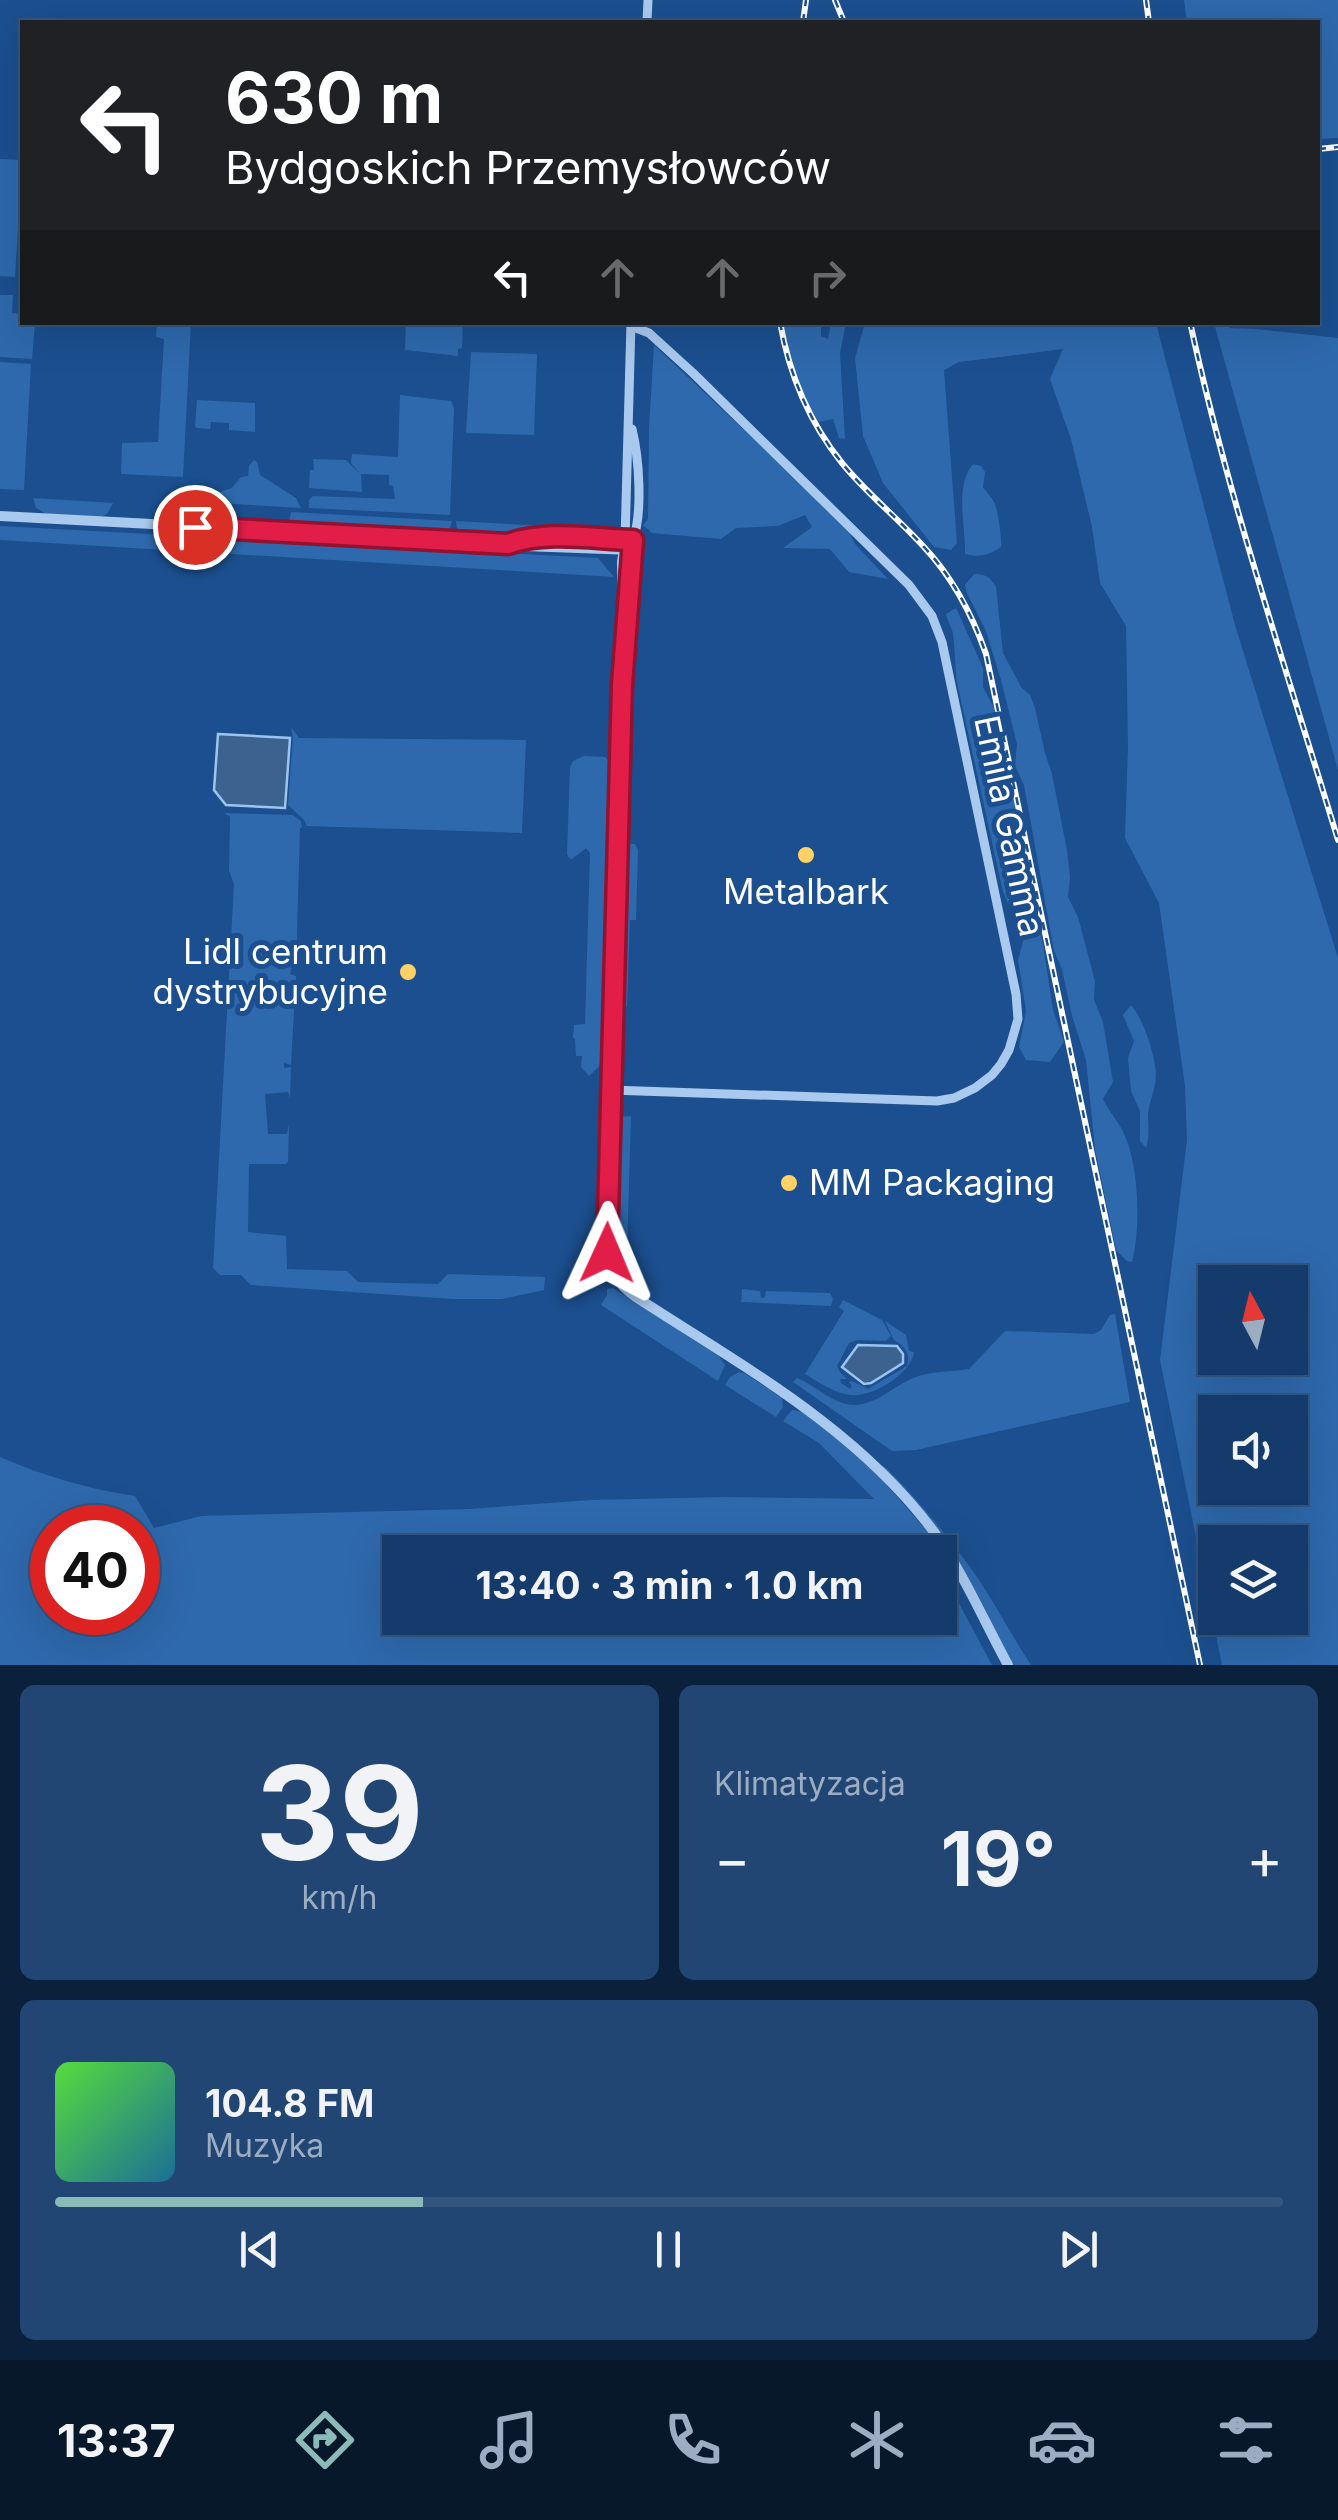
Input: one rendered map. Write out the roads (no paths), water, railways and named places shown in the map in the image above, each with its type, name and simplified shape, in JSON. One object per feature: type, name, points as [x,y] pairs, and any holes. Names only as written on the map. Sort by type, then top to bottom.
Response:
[{"type":"street","points":[[631,325],[627,441],[630,600],[625,637],[610,1090],[606,1246],[610,1265],[616,1278],[636,1298],[811,1412],[874,1464],[936,1534],[1008,1665]]},
{"type":"street","name":"Emila Gamma","points":[[610,1090],[944,1100],[970,1091],[992,1075],[1009,1050],[1018,1019],[1014,979],[981,822],[942,642],[932,616],[909,585],[693,373],[649,333],[633,325]]},
{"type":"street","points":[[0,516],[524,546],[629,545]]},
{"type":"railway","points":[[803,20],[806,0]]},
{"type":"railway","points":[[835,0],[843,20]]},
{"type":"railway","points":[[1146,0],[1149,20]]},
{"type":"railway","points":[[1320,149],[1338,147]]},
{"type":"railway","points":[[781,325],[795,379],[820,431],[852,474],[944,571],[968,611],[986,654],[1200,1665]]},
{"type":"railway","points":[[1191,325],[1240,518],[1338,840]]},
{"type":"place","name":"Metalbark","points":[[806,855]]},
{"type":"place","name":"Lidl centrum dystrybucyjne","points":[[408,972]]},
{"type":"place","name":"MM Packaging","points":[[789,1183]]}]
